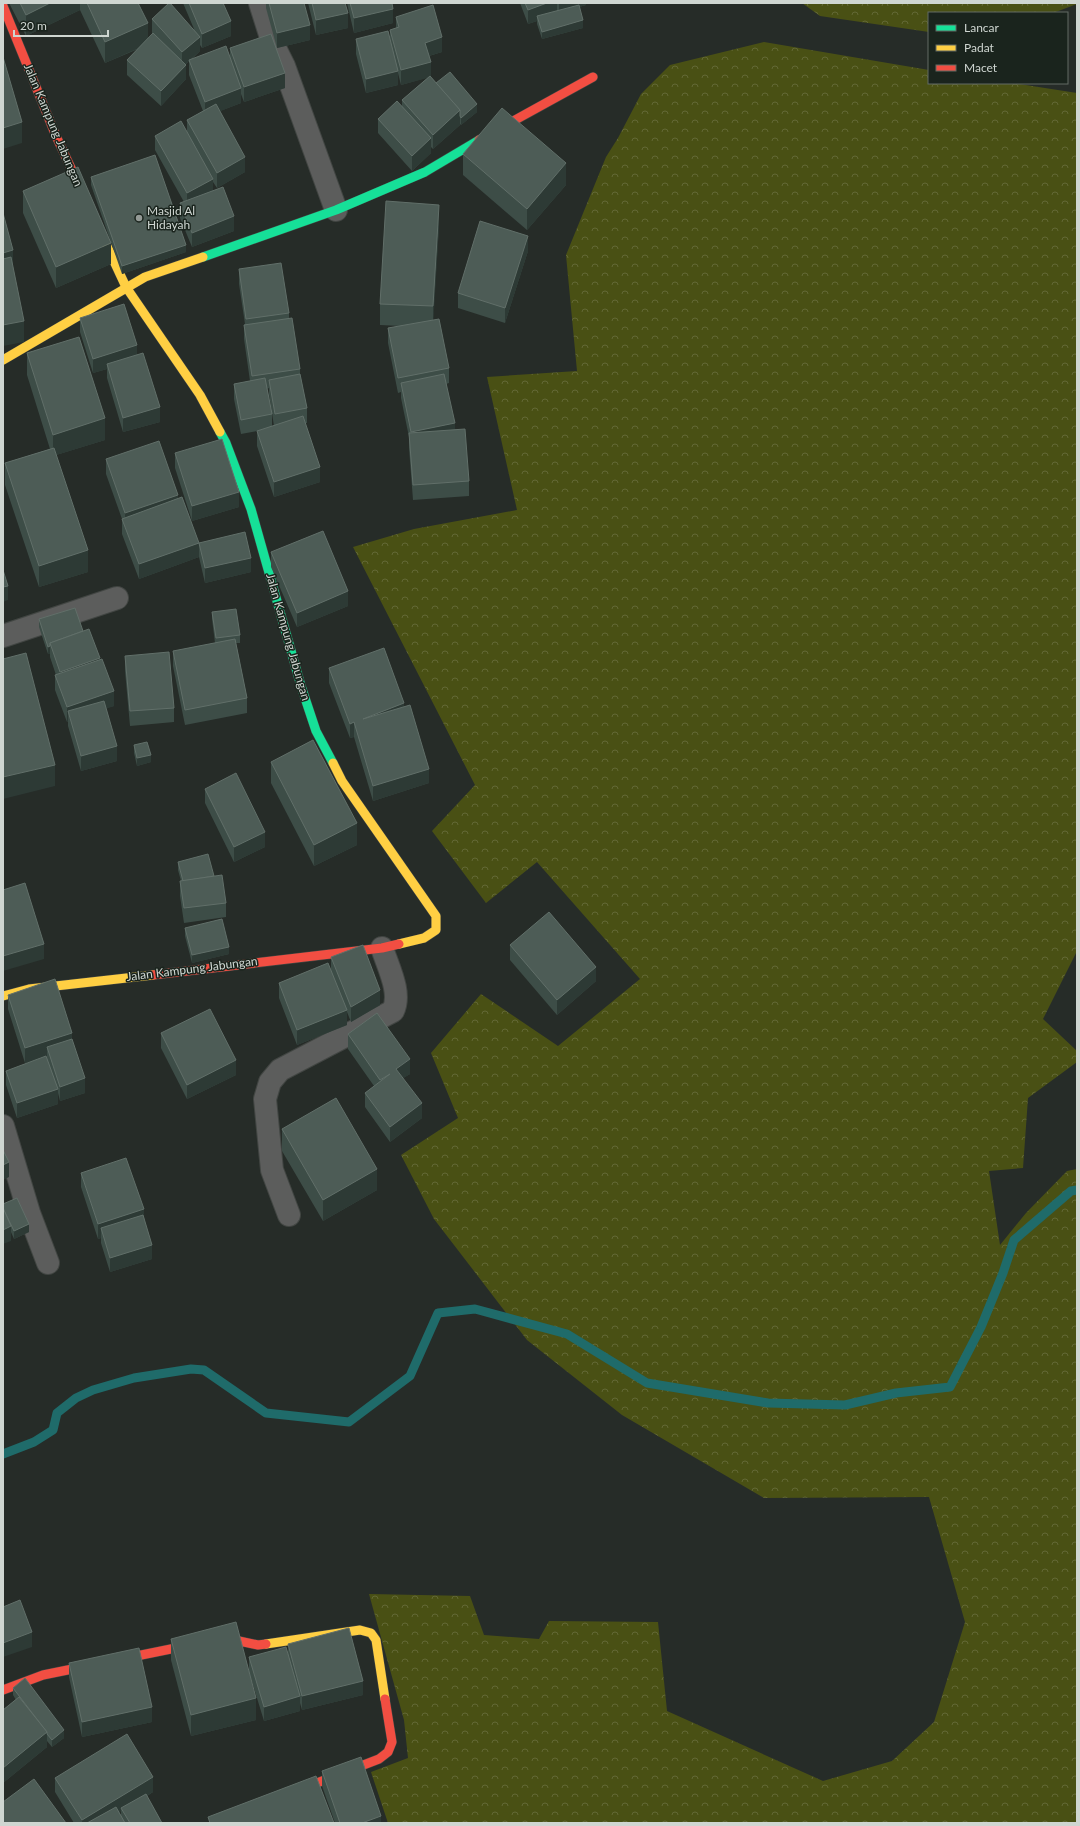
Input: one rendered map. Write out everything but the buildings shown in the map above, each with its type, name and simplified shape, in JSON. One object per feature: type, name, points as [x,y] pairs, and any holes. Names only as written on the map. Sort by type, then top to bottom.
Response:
[{"type":"street","points":[[260,3],[273,44],[284,66],[336,210]]},
{"type":"street","name":"Jalan Kampung Jabungan","points":[[3,6],[56,136],[126,287],[200,395],[226,443],[251,509],[301,686],[316,730],[342,781],[436,916],[436,930],[424,938],[382,948],[29,989],[3,996]]},
{"type":"street","points":[[3,360],[145,277],[336,210],[425,172],[593,77]]},
{"type":"street","points":[[3,636],[117,598]]},
{"type":"street","points":[[289,1215],[272,1170],[265,1099],[270,1082],[280,1070],[393,1011],[397,1004],[396,993],[382,948]]},
{"type":"street","points":[[3,1126],[29,1213],[48,1263]]},
{"type":"street","points":[[3,1690],[43,1675],[135,1655],[225,1638],[258,1645],[360,1630],[371,1633],[376,1640],[392,1742],[388,1752],[379,1759],[285,1795]]},
{"type":"green space","points":[[802,3],[1077,3],[1056,12],[928,12],[928,32],[820,16]]},
{"type":"green space","points":[[764,42],[928,70],[928,84],[1019,84],[1077,93],[1077,951],[1043,1019],[1077,1051],[1077,1062],[1028,1098],[1023,1168],[989,1171],[1000,1245],[1026,1213],[1067,1171],[1077,1169],[1077,1823],[388,1823],[371,1772],[408,1758],[404,1720],[369,1594],[470,1596],[484,1635],[539,1639],[549,1621],[658,1622],[667,1711],[823,1781],[892,1761],[934,1722],[965,1622],[929,1497],[764,1498],[622,1415],[527,1340],[434,1219],[401,1155],[458,1118],[431,1053],[481,994],[558,1046],[640,979],[537,862],[486,903],[432,831],[475,785],[353,547],[414,529],[517,510],[487,377],[577,371],[566,255],[606,157],[618,138],[641,94],[670,65]]},
{"type":"waterway","points":[[3,1454],[34,1442],[53,1430],[57,1413],[76,1398],[93,1390],[134,1378],[191,1369],[204,1370],[266,1413],[349,1422],[410,1376],[438,1313],[475,1309],[567,1334],[647,1383],[768,1403],[845,1405],[896,1393],[950,1387],[981,1327],[1003,1273],[1014,1240],[1071,1191],[1077,1190]]},
{"type":"traffic: fast","points":[[203,257],[336,210],[425,172],[479,140]]},
{"type":"traffic: fast","points":[[220,432],[226,443],[251,509],[301,686],[316,731],[333,763]]},
{"type":"traffic: slow","points":[[98,227],[126,287],[200,395],[220,432]]},
{"type":"traffic: slow","points":[[3,360],[145,277],[203,257]]},
{"type":"traffic: slow","points":[[333,763],[342,781],[436,916],[436,930],[424,938],[399,944]]},
{"type":"traffic: slow","points":[[3,996],[29,989],[153,975]]},
{"type":"traffic: slow","points":[[266,1644],[360,1630],[371,1633],[376,1640],[385,1699]]},
{"type":"traffic: jam","points":[[3,6],[56,136],[85,198]]},
{"type":"traffic: jam","points":[[479,140],[593,77]]},
{"type":"traffic: jam","points":[[153,975],[382,948],[399,944]]},
{"type":"traffic: jam","points":[[3,1690],[43,1675],[225,1638],[258,1645],[266,1644]]},
{"type":"traffic: jam","points":[[291,1793],[379,1759],[388,1752],[392,1742],[385,1699]]},
{"type":"place","name":"Masjid Al Hidayah","points":[[139,218]]}]
